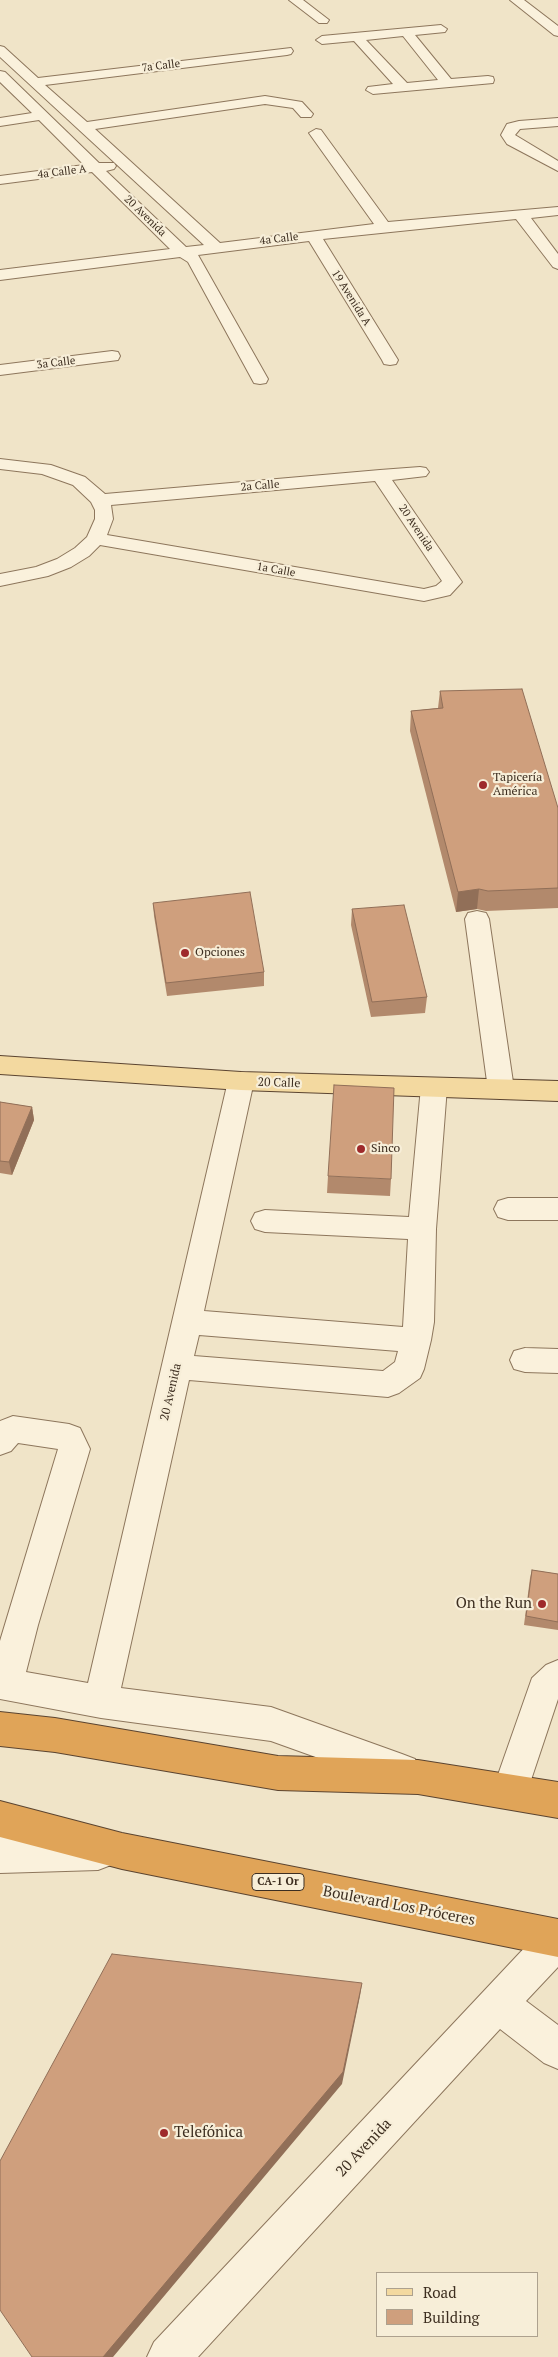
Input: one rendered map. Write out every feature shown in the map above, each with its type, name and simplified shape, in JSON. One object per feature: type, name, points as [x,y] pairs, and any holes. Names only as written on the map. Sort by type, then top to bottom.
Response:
[{"type":"highway","points":[[0,1729],[55,1735],[278,1773],[418,1777],[558,1800]]},
{"type":"highway","name":"Boulevard Los Próceres","points":[[0,1819],[122,1851],[558,1938]]},
{"type":"main road","name":"20 Calle","points":[[0,1065],[241,1082],[558,1091]]},
{"type":"street","points":[[295,0],[350,37],[404,88]]},
{"type":"street","points":[[516,0],[558,32]]},
{"type":"street","points":[[542,19],[558,18]]},
{"type":"street","points":[[322,40],[441,29]]},
{"type":"street","points":[[406,32],[448,84]]},
{"type":"street","name":"20 Avenida","points":[[0,50],[215,247]]},
{"type":"street","name":"7a Calle","points":[[35,82],[287,51]]},
{"type":"street","name":"20 Avenida","points":[[0,75],[181,251],[194,259],[260,379]]},
{"type":"street","points":[[373,90],[488,80]]},
{"type":"street","points":[[2,98],[21,95]]},
{"type":"street","points":[[84,127],[265,100],[297,105],[306,114]]},
{"type":"street","points":[[0,122],[42,116]]},
{"type":"street","points":[[558,122],[519,125],[512,127],[508,135],[512,141],[558,167]]},
{"type":"street","points":[[316,133],[384,227]]},
{"type":"street","name":"4a Calle A","points":[[0,180],[125,164]]},
{"type":"street","name":"4a Calle","points":[[0,275],[313,235],[558,211]]},
{"type":"street","points":[[520,214],[558,264]]},
{"type":"street","name":"19 Avenida A","points":[[313,235],[390,360]]},
{"type":"street","name":"3a Calle","points":[[0,370],[112,356]]},
{"type":"street","points":[[0,464],[24,465],[63,474],[91,490],[100,500],[104,510],[104,519],[96,539],[82,552],[64,563],[41,572],[0,580]]},
{"type":"street","name":"2a Calle","points":[[100,500],[420,472]]},
{"type":"street","name":"20 Avenida","points":[[380,475],[452,582]]},
{"type":"street","name":"1a Calle","points":[[96,539],[424,595],[443,591],[452,582]]},
{"type":"street","points":[[477,919],[501,1089]]},
{"type":"street","name":"20 Avenida","points":[[101,1702],[241,1082]]},
{"type":"street","points":[[177,1367],[388,1384],[409,1369],[420,1322],[422,1229],[434,1087]]},
{"type":"street","points":[[508,1209],[558,1210]]},
{"type":"street","points":[[265,1221],[422,1229]]},
{"type":"street","points":[[187,1322],[416,1340]]},
{"type":"street","points":[[525,1360],[558,1361]]},
{"type":"street","points":[[0,1442],[13,1429],[69,1437],[74,1449],[11,1621],[3,1684],[101,1702],[271,1724],[418,1777]]},
{"type":"street","points":[[510,1792],[544,1689],[558,1676]]},
{"type":"street","name":"Boulevard Los Próceres","points":[[0,1856],[122,1851]]},
{"type":"street","name":"20 Avenida","points":[[169,2357],[558,1938]]},
{"type":"street","points":[[498,2004],[558,2049]]},
{"type":"building","name":"Tapicería América","points":[[522,689],[558,808],[558,888],[488,891],[479,889],[458,892],[411,711],[443,708],[440,691]]},
{"type":"building","points":[[250,892],[264,972],[166,983],[153,903]]},
{"type":"building","points":[[404,905],[427,997],[372,1002],[352,909]]},
{"type":"building","name":"Sinco","points":[[334,1085],[394,1088],[391,1179],[328,1176]]},
{"type":"building","points":[[0,1102],[32,1107],[9,1162],[0,1161]]},
{"type":"building","name":"On the Run","points":[[532,1570],[558,1574],[558,1622],[526,1616]]},
{"type":"building","name":"Telefónica","points":[[112,1954],[362,1983],[343,2072],[103,2357],[32,2357],[0,2310],[0,2161]]},
{"type":"place","name":"Tapicería América","points":[[483,785]]},
{"type":"place","name":"Opciones","points":[[185,953]]},
{"type":"place","name":"Sinco","points":[[361,1149]]},
{"type":"place","name":"On the Run","points":[[542,1604]]},
{"type":"place","name":"Telefónica","points":[[164,2133]]}]
